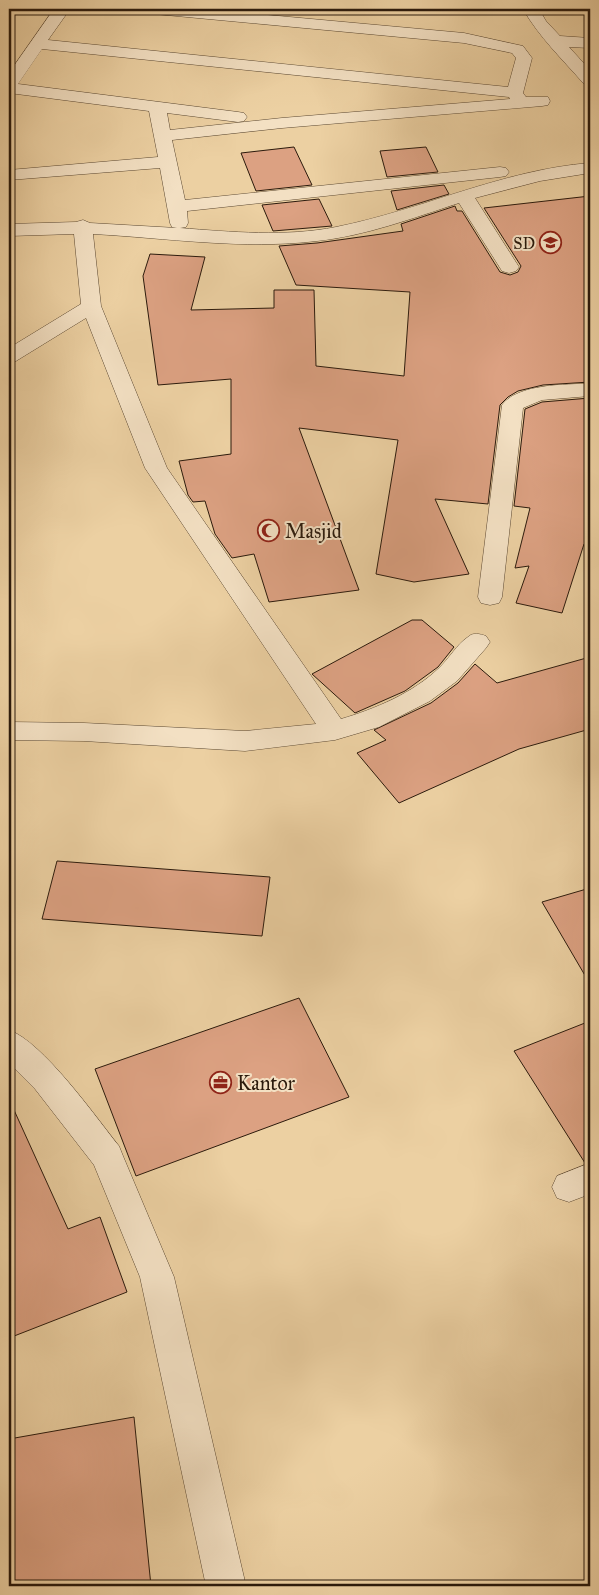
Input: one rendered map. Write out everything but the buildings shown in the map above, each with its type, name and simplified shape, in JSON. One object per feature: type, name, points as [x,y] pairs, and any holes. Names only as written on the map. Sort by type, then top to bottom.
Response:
[{"type":"street","points":[[62,9],[9,86],[282,123]]},
{"type":"street","points":[[155,9],[464,38],[502,44],[517,49],[524,58],[518,98]]},
{"type":"street","points":[[531,9],[539,22],[590,80]]},
{"type":"street","points":[[555,41],[590,43]]},
{"type":"street","points":[[37,44],[542,101]]},
{"type":"street","points":[[164,136],[518,98]]},
{"type":"street","points":[[158,107],[167,162],[177,206],[180,234]]},
{"type":"street","points":[[9,175],[167,162]]},
{"type":"street","points":[[9,230],[83,226],[180,234],[277,237],[315,236],[347,231],[530,177],[590,168]]},
{"type":"street","points":[[177,206],[519,170]]},
{"type":"street","points":[[464,196],[509,267]]},
{"type":"street","points":[[83,226],[91,306],[156,468],[335,731]]},
{"type":"street","points":[[9,357],[91,306]]},
{"type":"street","points":[[490,597],[513,405],[528,396],[546,392],[590,390]]},
{"type":"street","points":[[9,731],[84,732],[245,741],[335,731],[370,720],[421,695],[448,675],[477,642]]},
{"type":"street","points":[[9,1042],[46,1079],[107,1156],[157,1277],[226,1586]]},
{"type":"place","name":"SD","points":[[551,243]]},
{"type":"place","name":"Masjid","points":[[269,531]]},
{"type":"place","name":"Kantor","points":[[221,1083]]}]
